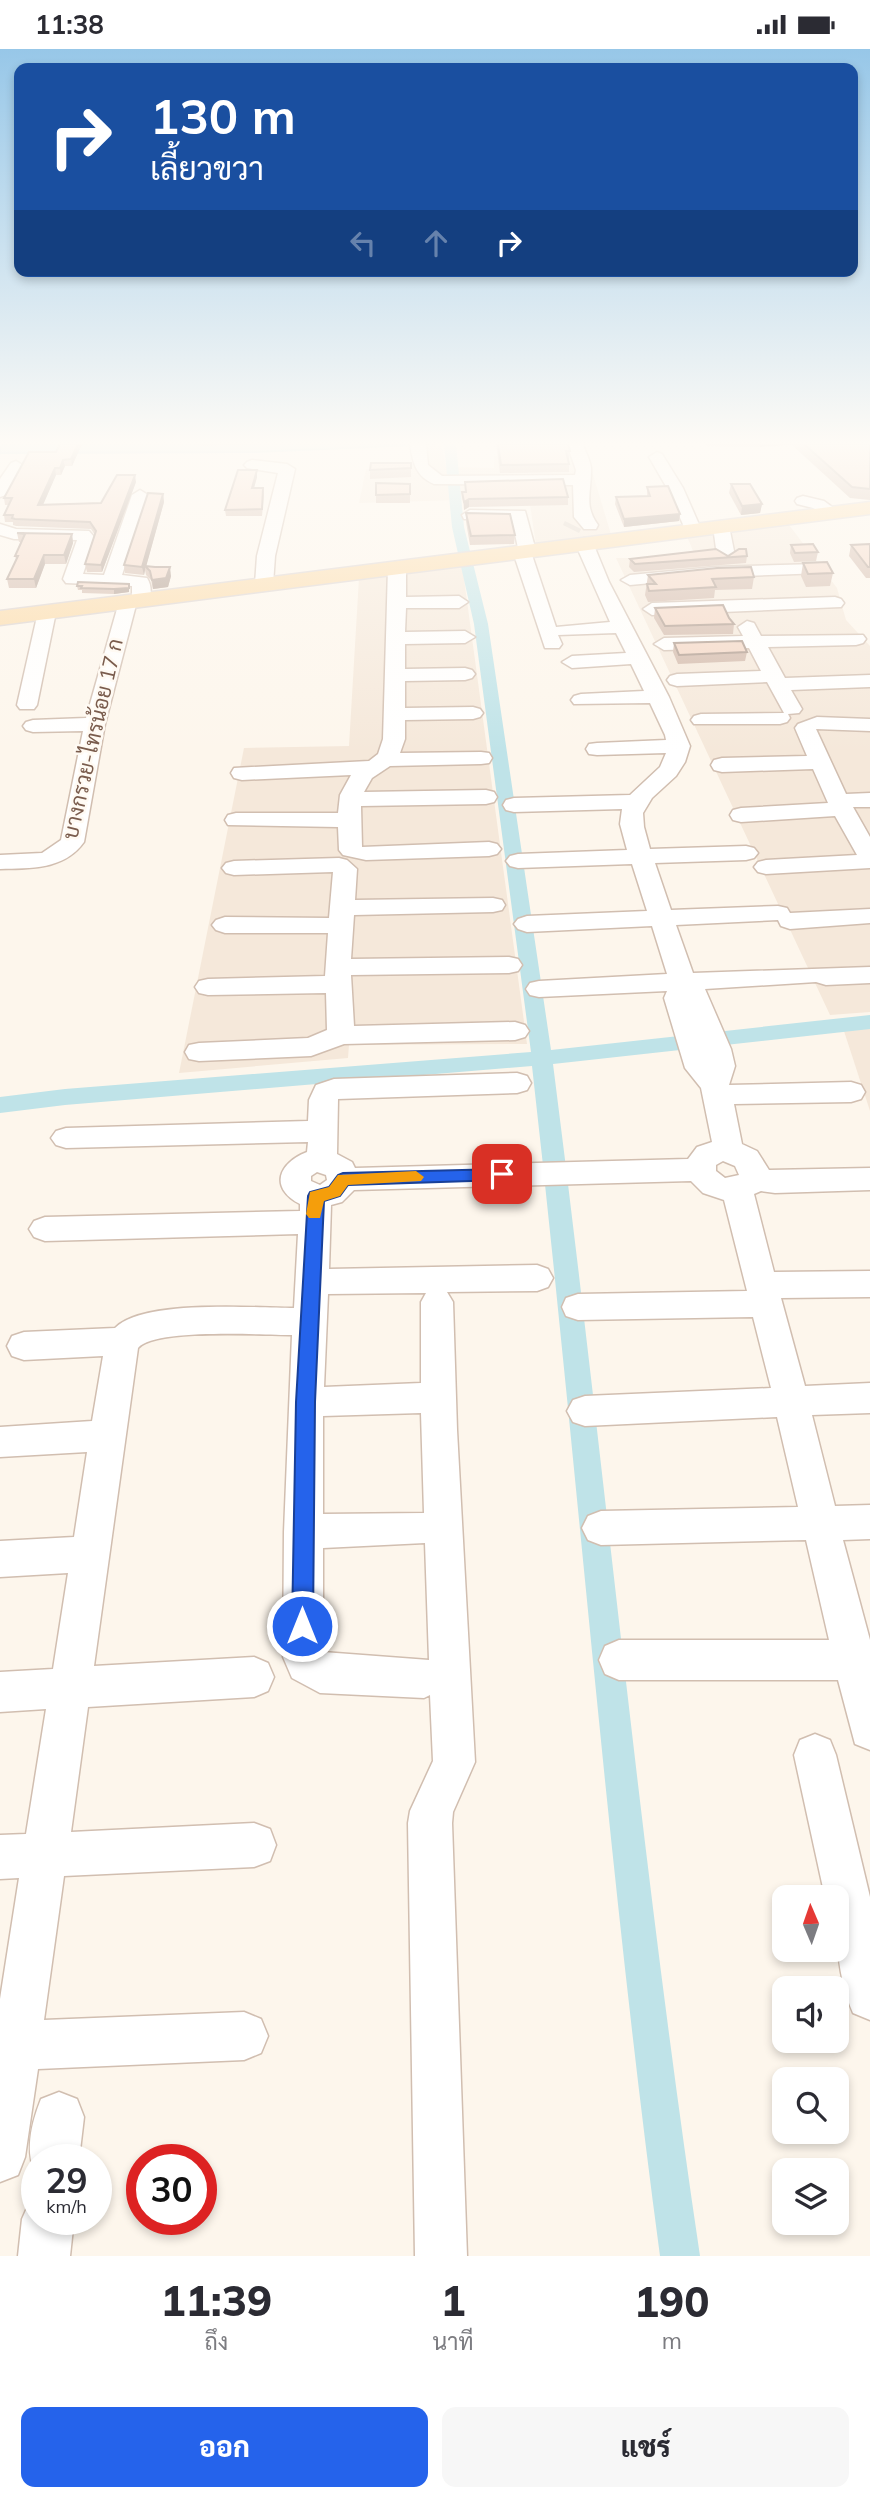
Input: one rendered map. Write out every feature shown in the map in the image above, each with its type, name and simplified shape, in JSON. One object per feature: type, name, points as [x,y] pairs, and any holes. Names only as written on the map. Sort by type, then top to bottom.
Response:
[{"type":"main road","points":[[0,618],[37,608],[134,602],[525,551],[537,547]]},
{"type":"street","points":[[81,547],[71,577],[76,581],[141,582],[134,602]]},
{"type":"street","points":[[111,581],[122,547]]},
{"type":"street","points":[[264,585],[268,547]]},
{"type":"street","points":[[524,547],[558,637],[625,627]]},
{"type":"street","points":[[587,547],[600,582],[670,718],[679,746],[678,757],[670,770],[638,801],[632,814],[634,835],[683,984],[677,998],[693,1017],[705,1051],[699,1068],[716,1090],[729,1151]]},
{"type":"street","points":[[713,547],[735,606],[777,680],[786,714]]},
{"type":"street","points":[[630,580],[720,566],[817,569]]},
{"type":"street","points":[[341,1035],[338,975],[341,917],[350,859],[350,809],[360,778],[382,763],[394,739],[397,568]]},
{"type":"street","name":"บางกรวย-ไทรน้อย 17 ก","points":[[0,862],[52,859],[64,853],[72,842],[95,724],[134,602]]},
{"type":"street","points":[[397,603],[459,602]]},
{"type":"street","points":[[652,609],[835,603]]},
{"type":"street","points":[[27,705],[37,608]]},
{"type":"street","points":[[397,638],[465,637]]},
{"type":"street","points":[[664,644],[856,639]]},
{"type":"street","points":[[572,662],[640,658]]},
{"type":"street","points":[[396,674],[465,674]]},
{"type":"street","points":[[677,680],[870,681]]},
{"type":"street","points":[[581,700],[659,697]]},
{"type":"street","points":[[396,714],[473,713]]},
{"type":"street","points":[[518,862],[640,856],[756,860],[870,858],[840,805],[821,762],[811,725],[815,715],[786,714],[701,720]]},
{"type":"street","points":[[33,726],[95,724]]},
{"type":"street","points":[[811,725],[870,725]]},
{"type":"street","points":[[597,749],[679,746]]},
{"type":"street","points":[[242,773],[481,758]]},
{"type":"street","points":[[722,765],[821,762]]},
{"type":"street","points":[[236,820],[486,797]]},
{"type":"street","points":[[741,815],[870,800]]},
{"type":"street","points":[[514,805],[638,801]]},
{"type":"street","points":[[234,868],[489,849]]},
{"type":"street","points":[[225,925],[493,905]]},
{"type":"street","points":[[527,923],[661,917],[870,915]]},
{"type":"street","points":[[208,987],[338,975],[509,965]]},
{"type":"street","points":[[539,989],[870,975]]},
{"type":"street","points":[[198,1052],[311,1047],[341,1035],[515,1031]]},
{"type":"street","points":[[424,1678],[320,1673],[306,1664],[302,1650],[310,1282],[323,1178],[323,1094],[334,1089],[517,1083]]},
{"type":"street","points":[[716,1090],[862,1093]]},
{"type":"street","points":[[66,1138],[323,1178]]},
{"type":"street","points":[[745,1184],[755,1173],[749,1161],[729,1151],[706,1155],[699,1164],[699,1170],[713,1186],[870,1179]]},
{"type":"street","points":[[45,1229],[323,1178],[699,1170]]},
{"type":"street","points":[[745,1184],[765,1295],[820,1522],[861,1660],[870,1729]]},
{"type":"street","points":[[310,1282],[537,1278]]},
{"type":"street","points":[[578,1307],[765,1295],[870,1284]]},
{"type":"street","points":[[437,1302],[439,1430],[454,1762],[432,1811],[430,1823],[441,2256]]},
{"type":"street","points":[[0,2157],[8,2046],[44,1856],[88,1555],[124,1341],[135,1330],[163,1324],[309,1322]]},
{"type":"street","points":[[24,1346],[124,1341]]},
{"type":"street","points":[[306,1402],[423,1398]]},
{"type":"street","points":[[585,1411],[870,1398]]},
{"type":"street","points":[[0,1442],[107,1436]]},
{"type":"street","points":[[601,1528],[870,1522]]},
{"type":"street","points":[[303,1532],[419,1528]]},
{"type":"street","points":[[0,1559],[88,1555]]},
{"type":"street","points":[[619,1660],[861,1660]]},
{"type":"street","points":[[0,1692],[254,1677]]},
{"type":"street","points":[[815,1755],[870,1996]]},
{"type":"street","points":[[0,1857],[254,1845]]},
{"type":"street","points":[[8,2046],[244,2036]]},
{"type":"street","points":[[44,2256],[46,2235]]},
{"type":"shaded area","points":[[691,547],[806,547],[837,588],[846,620],[870,646],[870,1012],[830,1015],[616,558],[696,558]]},
{"type":"shaded area","points":[[462,564],[527,1044],[349,1045],[348,1058],[179,1073],[244,748],[349,746],[359,578]]},
{"type":"shaded area","points":[[843,1028],[870,1028],[870,1111]]},
{"type":"building","points":[[19,547],[67,547],[64,555],[44,555],[34,579],[7,579],[18,556],[15,556]]},
{"type":"building","points":[[91,547],[108,547],[101,565],[85,564]]},
{"type":"building","points":[[130,547],[148,547],[142,567],[124,565]]},
{"type":"building","points":[[792,547],[815,547],[818,552],[795,553]]},
{"type":"building","points":[[853,547],[870,547],[868,567]]},
{"type":"building","points":[[716,549],[728,556],[739,549],[746,549],[747,556],[635,564],[630,559]]},
{"type":"building","points":[[827,562],[833,573],[808,574],[803,563]]},
{"type":"building","points":[[145,566],[170,567],[166,578],[152,580],[150,571]]},
{"type":"building","points":[[751,567],[754,577],[712,579],[716,587],[649,591],[647,584],[656,584],[648,575]]},
{"type":"building","points":[[78,582],[129,584],[129,588],[81,588],[82,586],[77,586]]},
{"type":"building","points":[[723,605],[734,624],[665,626],[655,608]]},
{"type":"building","points":[[742,641],[747,652],[679,655],[674,643]]},
{"type":"waterway","points":[[463,547],[481,624],[542,1058]]},
{"type":"waterway","points":[[542,1058],[870,1022]]},
{"type":"waterway","points":[[0,1105],[65,1097],[542,1058]]},
{"type":"waterway","points":[[542,1058],[571,1300],[655,2079],[680,2256]]},
{"type":"slow traffic","points":[[315,1214],[316,1196],[334,1192],[343,1179],[416,1177]]},
{"type":"route","points":[[302,1626],[306,1402],[316,1196],[334,1192],[343,1179],[502,1174]]}]
